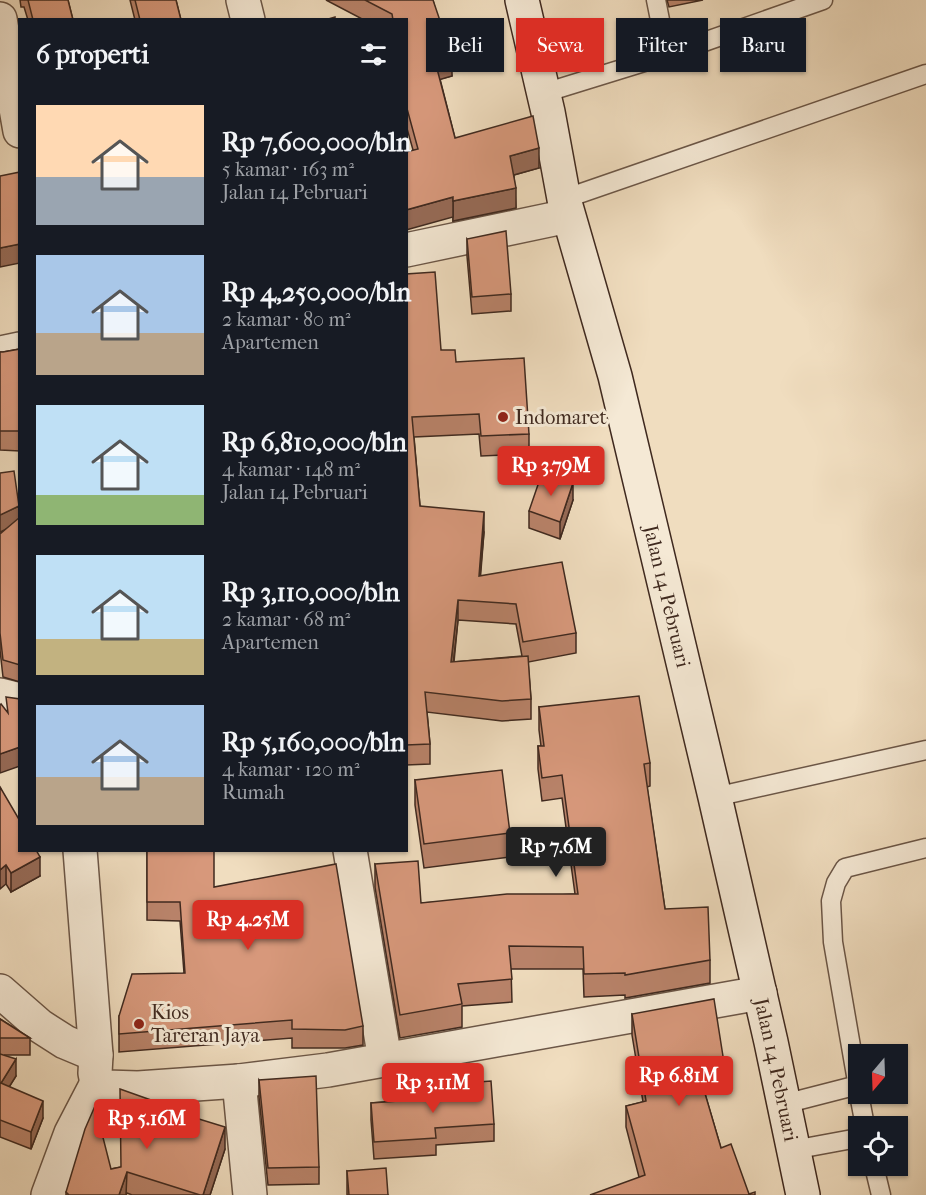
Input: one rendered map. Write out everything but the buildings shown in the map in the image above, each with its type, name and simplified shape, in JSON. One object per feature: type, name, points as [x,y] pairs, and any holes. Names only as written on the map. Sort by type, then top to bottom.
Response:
[{"type":"street","points":[[243,0],[248,18]]},
{"type":"street","name":"Jalan 14 Pebruari","points":[[522,0],[544,93],[566,208],[615,376],[715,796],[803,1195]]},
{"type":"street","points":[[0,19],[18,120]]},
{"type":"street","points":[[408,249],[566,208]]},
{"type":"street","points":[[0,353],[18,349]]},
{"type":"street","points":[[0,695],[18,700]]},
{"type":"street","points":[[48,1195],[88,1098],[97,1069],[80,852]]},
{"type":"street","points":[[350,852],[385,1060]]},
{"type":"street","points":[[0,991],[97,1069],[106,1087],[138,1088],[239,1081],[385,1060],[760,993]]},
{"type":"street","points":[[239,1081],[249,1195]]},
{"type":"lane","points":[[656,0],[660,18]]},
{"type":"lane","points":[[708,41],[823,0]]},
{"type":"lane","points":[[544,93],[616,71]]},
{"type":"lane","points":[[566,208],[926,74]]},
{"type":"lane","points":[[715,796],[926,750]]},
{"type":"lane","points":[[851,1044],[833,942],[831,901],[836,883],[845,868],[926,848]]},
{"type":"lane","points":[[784,1104],[848,1088]]},
{"type":"lane","points":[[793,1150],[848,1140]]},
{"type":"lane","points":[[876,1176],[881,1195]]},
{"type":"place","name":"Indomaret","points":[[503,417]]},
{"type":"place","name":"Kios Tareran Jaya","points":[[139,1024]]}]
